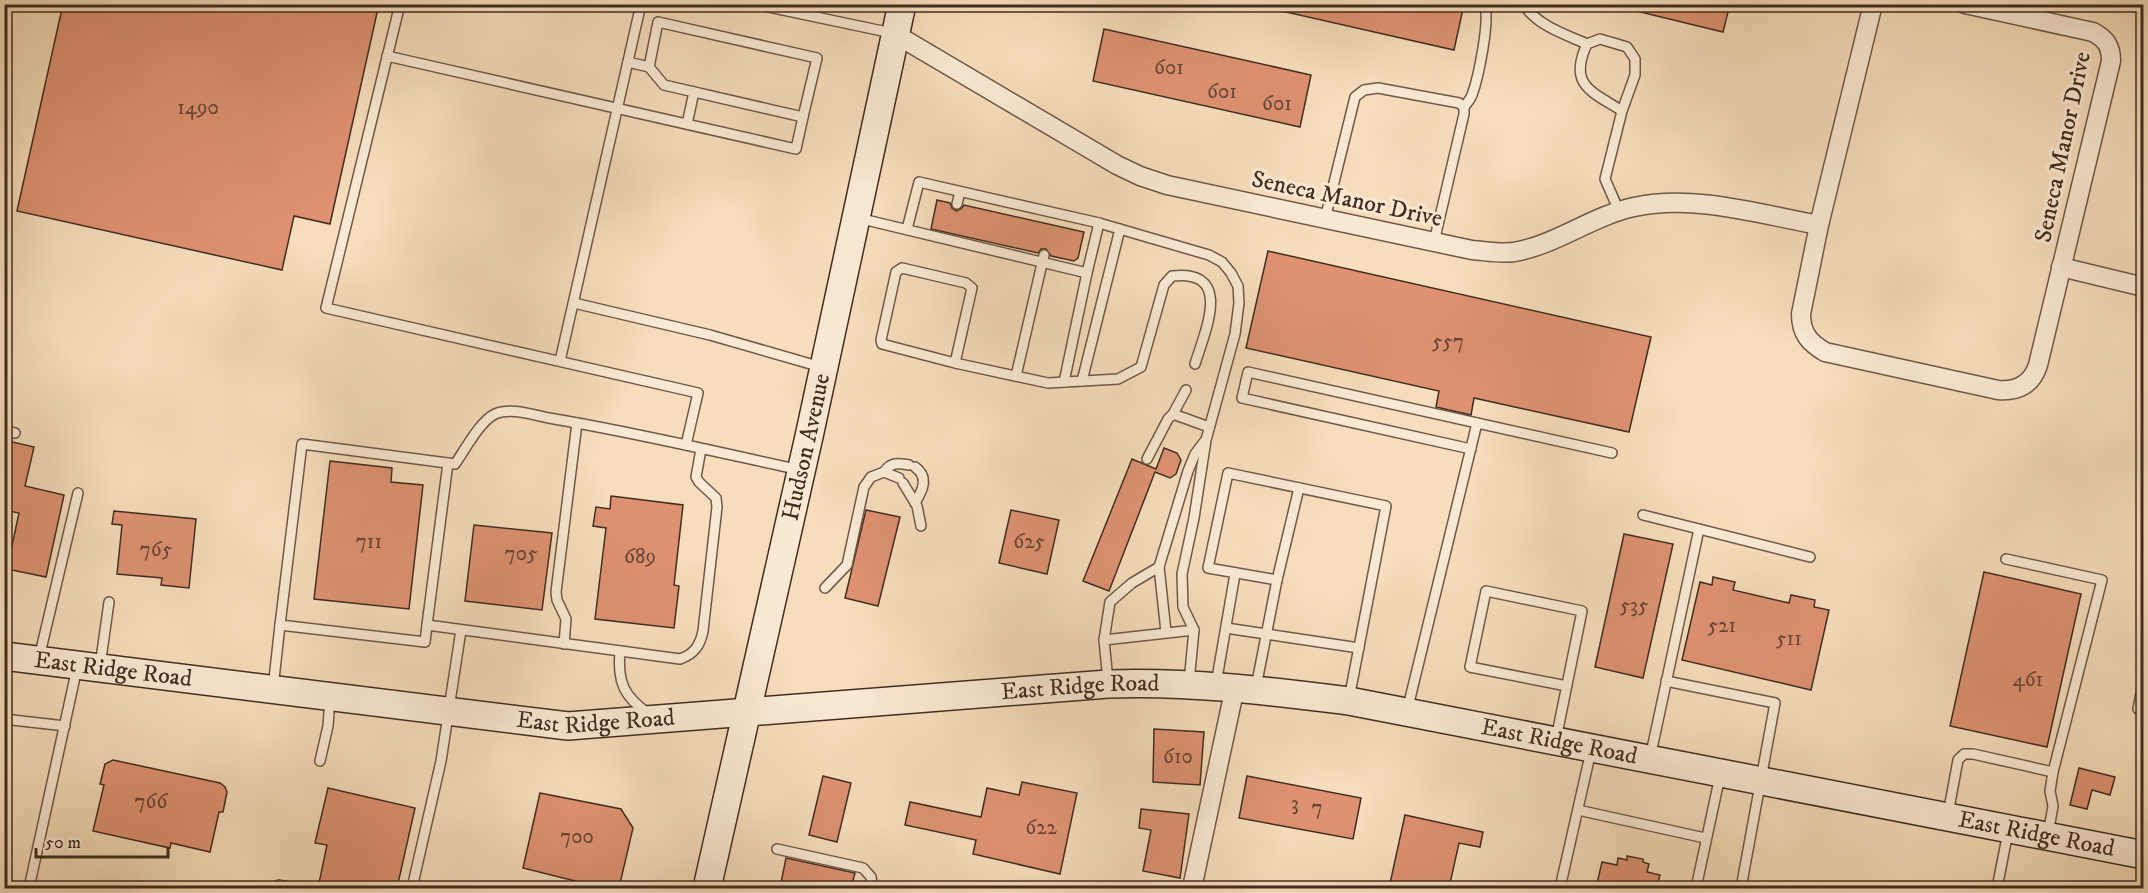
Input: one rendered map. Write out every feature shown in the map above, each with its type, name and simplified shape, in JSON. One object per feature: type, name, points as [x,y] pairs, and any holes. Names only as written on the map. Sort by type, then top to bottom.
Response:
[{"type":"main road","name":"Hudson Avenue","points":[[707,888],[810,432],[902,4]]},
{"type":"main road","name":"East Ridge Road","points":[[4,656],[568,726],[1108,684],[1189,684],[1236,687],[1349,701],[2144,855]]},
{"type":"street","name":"Seneca Manor Drive","points":[[1873,4],[1819,225],[1802,314],[1803,329],[1813,345],[1825,352],[2007,391],[2021,387],[2031,380],[2035,373],[2110,61],[2108,44],[2092,32],[1965,4]]},
{"type":"street","name":"Seneca Manor Drive","points":[[895,34],[1117,165],[1140,176],[1167,185],[1472,250],[1515,252],[1542,244],[1619,211],[1661,202],[1690,202],[1819,225]]},
{"type":"street","name":"Seneca Manor Drive","points":[[2061,267],[2144,287]]},
{"type":"street","points":[[1192,888],[1236,687]]},
{"type":"lane","points":[[400,4],[326,308],[698,393],[686,445]]},
{"type":"lane","points":[[560,361],[641,4]]},
{"type":"lane","points":[[754,4],[895,34]]},
{"type":"lane","points":[[1434,242],[1464,107],[1471,99],[1476,84],[1487,23],[1488,11],[1484,4]]},
{"type":"lane","points":[[1523,4],[1534,18],[1556,31],[1587,44]]},
{"type":"lane","points":[[387,56],[796,149],[817,58],[658,22],[649,67]]},
{"type":"lane","points":[[1619,211],[1605,179],[1622,111],[1635,75],[1635,58],[1627,47],[1600,39],[1587,44],[1579,61],[1580,76],[1587,88],[1622,111]]},
{"type":"lane","points":[[628,62],[649,67],[664,85],[803,117]]},
{"type":"lane","points":[[1325,219],[1355,97],[1364,90],[1378,88],[1459,103],[1464,107]]},
{"type":"lane","points":[[687,124],[694,92]]},
{"type":"lane","points":[[907,229],[919,182],[1099,224],[1209,255],[1222,262],[1234,279],[1238,286],[1239,303],[1235,334],[1206,440],[1194,518],[1182,574],[1183,607],[1194,630],[1189,684]]},
{"type":"lane","points":[[957,204],[960,192]]},
{"type":"lane","points":[[982,209],[985,197]]},
{"type":"lane","points":[[1009,215],[1011,204]]},
{"type":"lane","points":[[1032,220],[1035,209]]},
{"type":"lane","points":[[1052,225],[1055,214]]},
{"type":"lane","points":[[855,218],[1024,253],[1087,273]]},
{"type":"lane","points":[[1064,382],[1099,224]]},
{"type":"lane","points":[[1082,381],[1120,230]]},
{"type":"lane","points":[[1016,376],[1043,258]]},
{"type":"lane","points":[[955,363],[972,288],[966,283],[898,269],[881,340],[882,344],[955,363],[1048,383],[1118,379],[1141,367],[1164,285],[1172,276],[1184,274],[1198,279],[1210,289],[1212,301],[1195,364]]},
{"type":"lane","points":[[574,303],[710,335],[824,368]]},
{"type":"lane","points":[[1471,449],[1242,398],[1248,372],[1612,453]]},
{"type":"lane","points":[[1147,459],[1186,390]]},
{"type":"lane","points":[[273,690],[302,444],[456,464],[485,421],[496,414],[510,411],[801,470]]},
{"type":"lane","points":[[1173,414],[1209,427]]},
{"type":"lane","points":[[564,644],[566,620],[556,592],[577,423]]},
{"type":"lane","points":[[1407,713],[1477,423]]},
{"type":"lane","points":[[1166,632],[1159,567],[1188,471],[1195,454],[1206,440]]},
{"type":"lane","points":[[427,626],[680,659],[689,656],[699,646],[704,624],[717,507],[716,498],[696,477],[702,449]]},
{"type":"lane","points":[[280,625],[425,642],[448,463]]},
{"type":"lane","points":[[825,588],[847,565],[864,487],[871,477],[884,471],[889,465],[899,463],[921,471],[925,482],[923,492],[915,503]]},
{"type":"lane","points":[[884,471],[901,481],[915,503],[921,526]]},
{"type":"lane","points":[[1277,580],[1208,568],[1228,473],[1386,506],[1349,701]]},
{"type":"lane","points":[[1236,687],[1266,633],[1299,488]]},
{"type":"lane","points":[[39,660],[78,493]]},
{"type":"lane","points":[[1643,515],[1809,557]]},
{"type":"lane","points":[[1649,760],[1699,529]]},
{"type":"lane","points":[[2006,559],[2102,580],[2053,772],[2050,791],[2053,806],[2048,837]]},
{"type":"lane","points":[[1108,684],[1104,640],[1110,602],[1132,583],[1159,567]]},
{"type":"lane","points":[[1235,574],[1226,628],[1236,687]]},
{"type":"lane","points":[[1555,742],[1567,687],[1582,611],[1486,591],[1470,667],[1567,687]]},
{"type":"lane","points":[[29,888],[65,726],[89,667],[109,602]]},
{"type":"lane","points":[[1226,628],[1359,648]]},
{"type":"lane","points":[[412,888],[441,761],[461,630]]},
{"type":"lane","points":[[1104,640],[1194,630]]},
{"type":"lane","points":[[620,651],[620,678],[625,691],[649,714],[666,718]]},
{"type":"lane","points":[[2144,678],[2138,709],[2144,710]]},
{"type":"lane","points":[[1666,681],[1775,703],[1741,888]]},
{"type":"lane","points":[[320,761],[328,726],[331,697]]},
{"type":"lane","points":[[4,719],[65,726]]},
{"type":"lane","points":[[1560,888],[1592,749]]},
{"type":"lane","points":[[1947,817],[1958,760],[1965,754],[2053,772]]},
{"type":"lane","points":[[1696,888],[1720,774]]},
{"type":"lane","points":[[1578,810],[1706,838]]},
{"type":"lane","points":[[1997,888],[2008,829]]},
{"type":"lane","points":[[777,849],[863,868],[871,877],[873,888]]},
{"type":"lane","points":[[279,885],[293,888]]},
{"type":"building","points":[[63,4],[379,4],[330,224],[294,216],[282,270],[17,211]]},
{"type":"building","points":[[1278,4],[1464,4],[1454,50],[1277,10]]},
{"type":"building","points":[[1633,4],[1730,4],[1723,32],[1632,10]]},
{"type":"building","points":[[1104,29],[1311,75],[1300,127],[1093,81]]},
{"type":"building","points":[[937,200],[950,203],[956,211],[964,205],[1084,232],[1078,258],[1074,261],[1051,256],[1046,249],[1041,249],[1038,253],[931,229]]},
{"type":"building","points":[[1268,251],[1651,337],[1629,432],[1474,398],[1471,415],[1436,407],[1439,391],[1246,348]]},
{"type":"building","points":[[4,440],[34,447],[25,486],[64,495],[46,577],[7,569],[19,513],[4,510]]},
{"type":"building","points":[[1164,448],[1177,453],[1181,460],[1176,474],[1170,478],[1155,472],[1109,591],[1083,581],[1132,459],[1156,469]]},
{"type":"building","points":[[330,461],[392,468],[391,482],[423,485],[409,609],[314,599]]},
{"type":"building","points":[[611,496],[683,505],[674,585],[679,586],[674,628],[595,619],[606,528],[593,526],[596,507],[610,509]]},
{"type":"building","points":[[866,510],[900,517],[878,606],[845,598]]},
{"type":"building","points":[[1011,510],[1059,520],[1047,574],[999,563]]},
{"type":"building","points":[[114,511],[196,519],[189,588],[161,585],[162,578],[117,574],[122,525],[112,524]]},
{"type":"building","points":[[474,525],[552,533],[542,610],[465,601]]},
{"type":"building","points":[[1624,534],[1673,544],[1643,678],[1595,667]]},
{"type":"building","points":[[1984,572],[2081,594],[2047,747],[1950,726]]},
{"type":"building","points":[[1713,577],[1735,582],[1733,590],[1789,603],[1791,595],[1815,600],[1814,607],[1829,610],[1811,690],[1682,660],[1700,582],[1712,585]]},
{"type":"building","points":[[1154,729],[1204,732],[1200,785],[1153,782]]},
{"type":"building","points":[[113,760],[220,783],[225,787],[227,792],[223,812],[219,812],[210,852],[171,843],[170,848],[93,831],[104,785],[100,784],[105,764]]},
{"type":"building","points":[[2079,768],[2115,777],[2110,795],[2092,790],[2087,809],[2070,805]]},
{"type":"building","points":[[823,776],[851,783],[837,842],[809,835]]},
{"type":"building","points":[[1247,776],[1361,798],[1353,839],[1239,818]]},
{"type":"building","points":[[1022,782],[1077,793],[1060,874],[973,854],[976,840],[905,825],[910,802],[981,817],[987,788],[1019,795]]},
{"type":"building","points":[[328,788],[415,808],[397,888],[318,888],[327,845],[315,843]]},
{"type":"building","points":[[540,793],[621,809],[633,828],[619,888],[603,888],[523,868]]},
{"type":"building","points":[[1141,809],[1189,814],[1180,878],[1143,871],[1151,830],[1139,828]]},
{"type":"building","points":[[1405,815],[1483,832],[1480,847],[1459,843],[1449,888],[1389,888]]},
{"type":"building","points":[[1627,856],[1643,859],[1643,862],[1649,864],[1647,872],[1660,875],[1657,888],[1596,888],[1602,862],[1617,865],[1618,858],[1627,860]]},
{"type":"building","points":[[786,858],[855,873],[851,888],[802,888],[781,883]]}]
